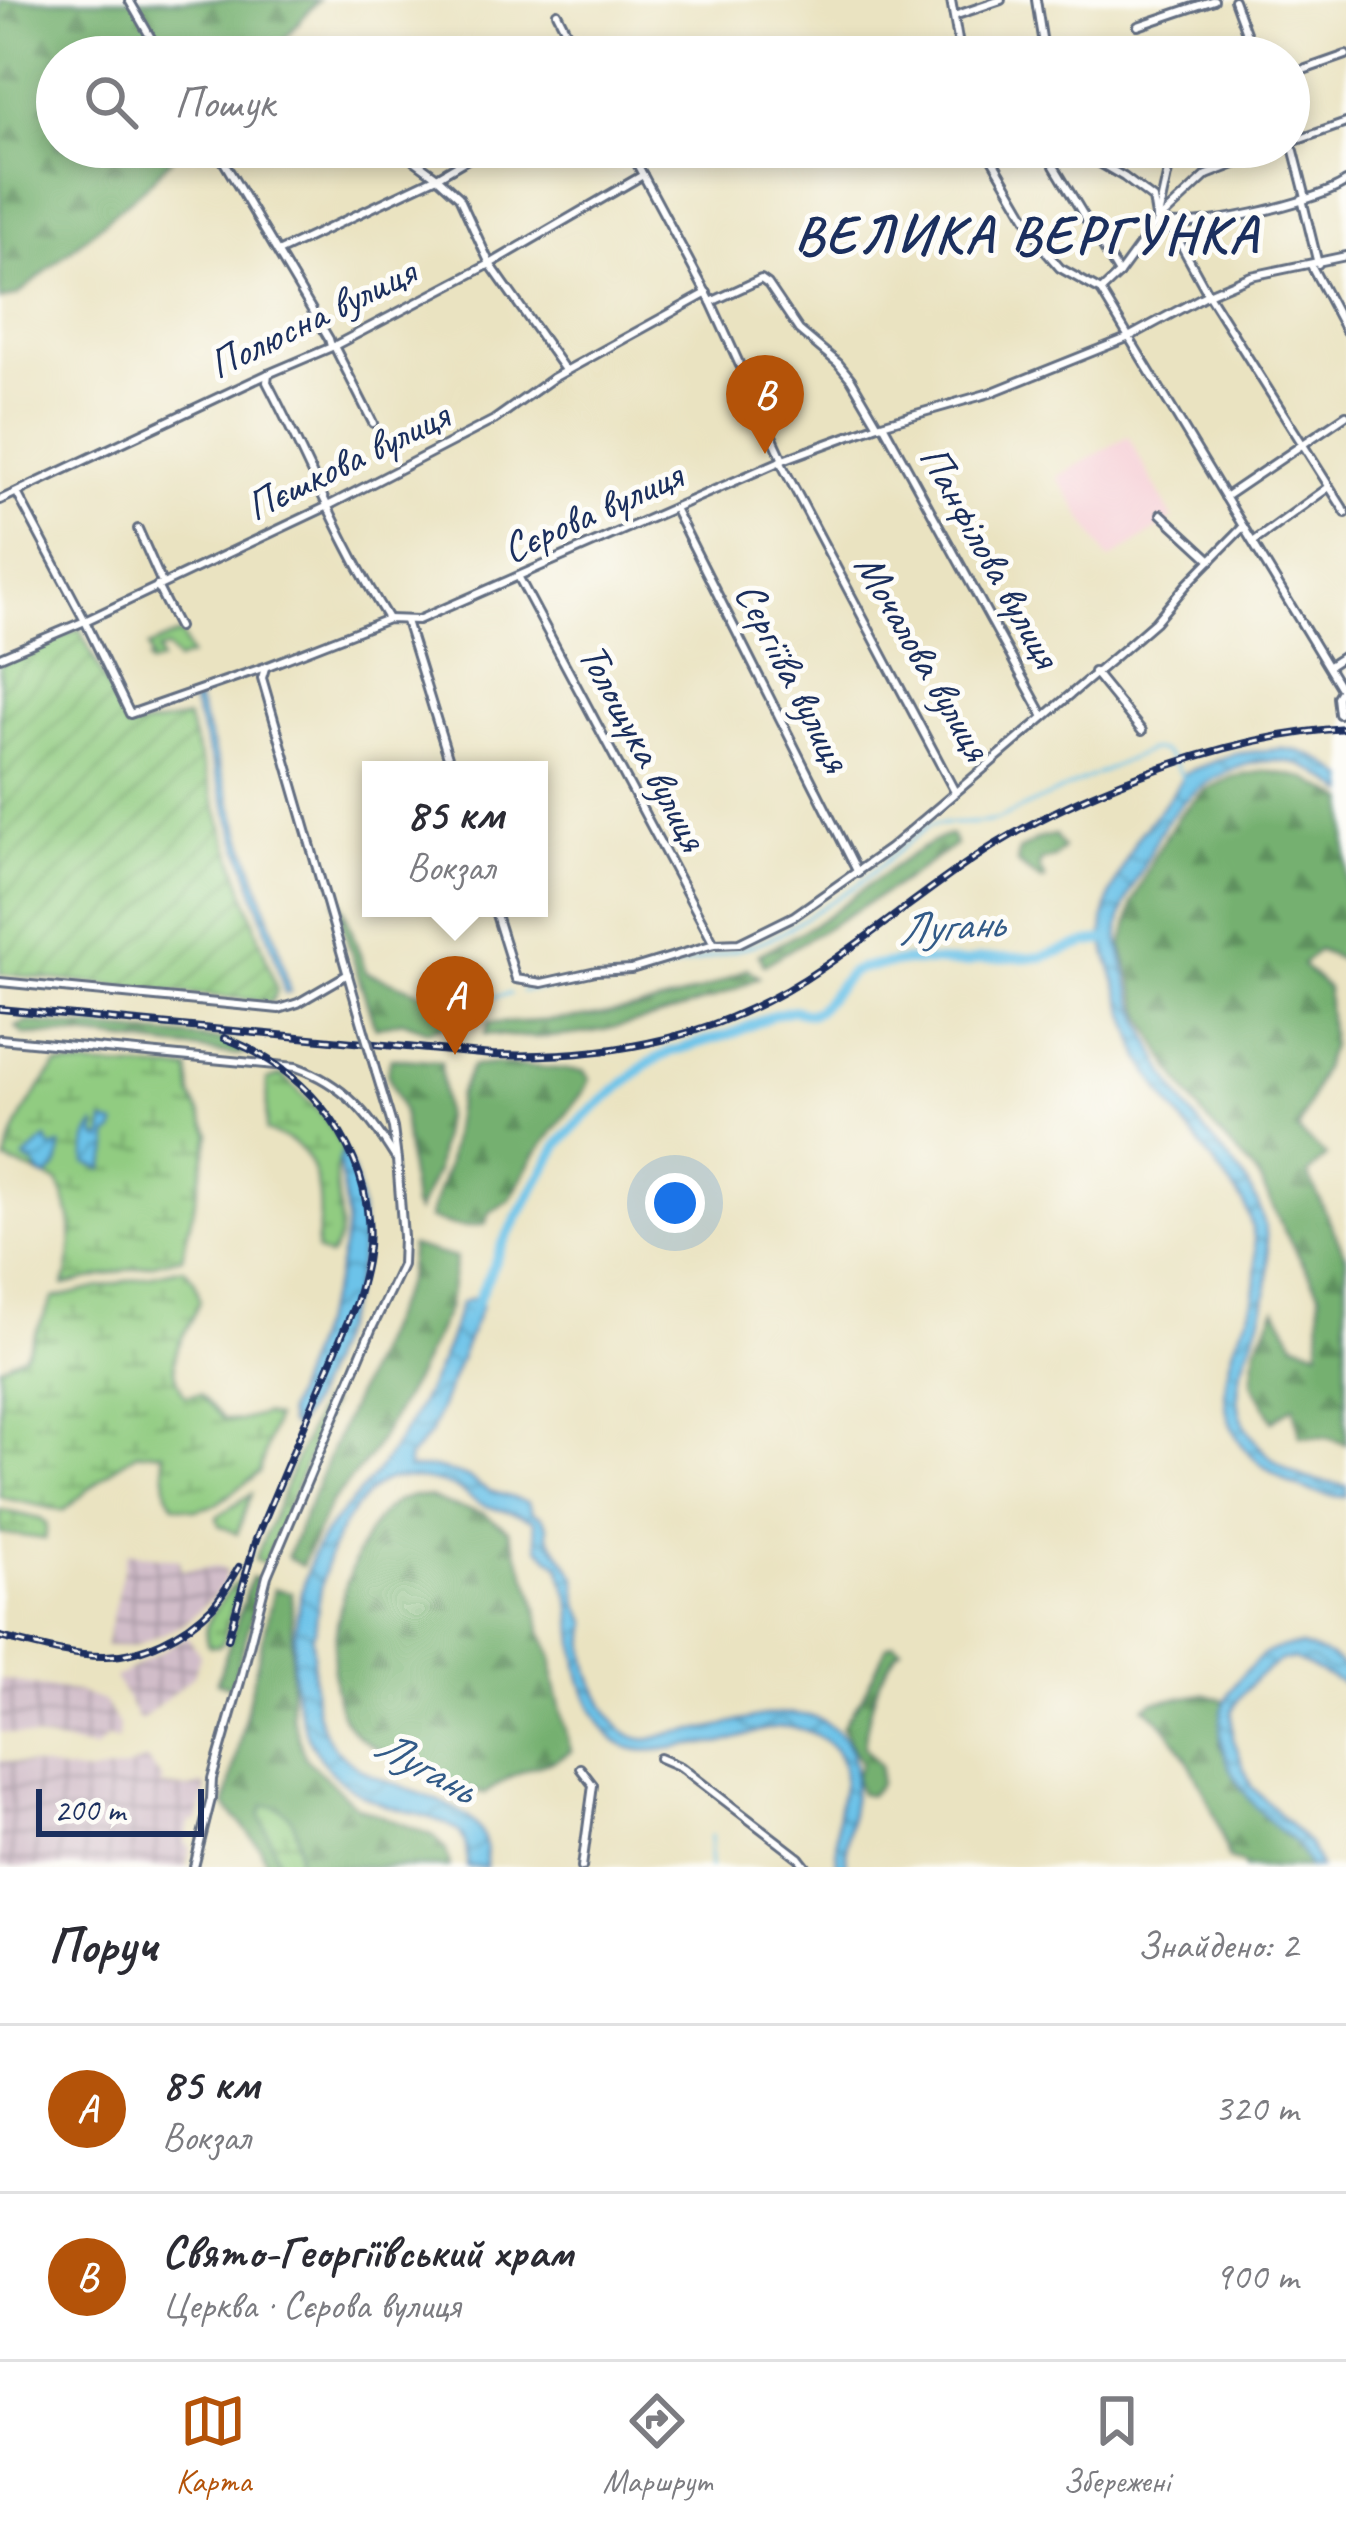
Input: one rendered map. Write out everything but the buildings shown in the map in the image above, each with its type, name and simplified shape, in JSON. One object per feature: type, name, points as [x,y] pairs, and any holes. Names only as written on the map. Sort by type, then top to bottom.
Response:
[{"type":"street","points":[[129,0],[150,36]]},
{"type":"street","points":[[951,0],[957,36]]},
{"type":"street","points":[[954,16],[1001,0]]},
{"type":"street","points":[[1036,0],[1042,36]]},
{"type":"street","points":[[1138,26],[1214,0]]},
{"type":"street","points":[[1234,0],[1247,36]]},
{"type":"street","points":[[556,13],[569,36]]},
{"type":"street","points":[[1310,68],[1346,55]]},
{"type":"street","points":[[1310,136],[1346,123]]},
{"type":"street","points":[[227,168],[373,423]]},
{"type":"street","points":[[425,168],[459,197],[490,264],[565,371]]},
{"type":"street","points":[[278,252],[452,168]]},
{"type":"street","name":"Мочалова вулиця","points":[[639,168],[709,297],[781,461],[956,792],[1155,622],[1243,527]]},
{"type":"street","points":[[997,168],[1047,253],[1060,268],[1101,291],[1344,693],[1337,697],[1339,714]]},
{"type":"street","points":[[1055,168],[1119,274]]},
{"type":"street","points":[[1108,168],[1153,199],[1157,222]]},
{"type":"street","points":[[1157,222],[1170,168]]},
{"type":"street","points":[[1101,291],[1157,222],[1207,175],[1225,168]]},
{"type":"street","points":[[1298,168],[1315,264],[1346,331]]},
{"type":"street","name":"Полюсна вулиця","points":[[0,500],[332,346],[490,264],[643,175]]},
{"type":"street","points":[[1157,222],[1225,220],[1304,199],[1346,182]]},
{"type":"street","points":[[1170,225],[1346,514]]},
{"type":"street","name":"Сєрова вулиця","points":[[85,621],[130,715],[388,619],[418,620],[781,461],[880,424],[990,393],[1127,338],[1251,276],[1346,256]]},
{"type":"street","name":"Панфілова вулиця","points":[[709,297],[761,279],[799,330],[838,363],[880,424],[1044,716]]},
{"type":"street","name":"Пєшкова вулиця","points":[[0,658],[326,508],[494,420],[565,371],[709,297]]},
{"type":"street","points":[[268,374],[267,382],[326,508],[388,619]]},
{"type":"street","points":[[1225,496],[1346,415]]},
{"type":"street","points":[[1252,542],[1329,487]]},
{"type":"street","points":[[17,493],[85,621]]},
{"type":"street","name":"Сергіїва вулиця","points":[[674,508],[858,873]]},
{"type":"street","points":[[1161,514],[1211,560]]},
{"type":"street","points":[[138,529],[178,627]]},
{"type":"street","name":"Толощука вулиця","points":[[518,578],[714,944]]},
{"type":"street","points":[[406,621],[449,761]]},
{"type":"street","points":[[1329,667],[1346,655]]},
{"type":"street","points":[[194,1867],[212,1779],[267,1576],[402,1265],[404,1237],[393,1127],[262,678],[265,667]]},
{"type":"street","points":[[1094,672],[1142,731]]},
{"type":"street","points":[[497,917],[516,979],[542,983],[632,969],[714,944],[739,943],[794,916],[858,873],[956,792]]},
{"type":"street","points":[[0,982],[280,1010],[348,974]]},
{"type":"street","points":[[0,1039],[296,1067],[319,1075],[349,1097],[374,1122],[397,1160]]},
{"type":"street","points":[[660,1758],[681,1767],[806,1867]]},
{"type":"street","points":[[580,1768],[593,1784],[582,1867]]},
{"type":"shaded area","points":[[1128,436],[1173,519],[1109,560],[1057,477]]},
{"type":"shaded area","points":[[127,1552],[180,1560],[182,1570],[218,1566],[227,1570],[223,1585],[184,1624],[133,1647],[105,1646]]},
{"type":"shaded area","points":[[187,1636],[200,1654],[194,1676],[139,1721],[115,1678]]},
{"type":"shaded area","points":[[0,1679],[104,1701],[119,1726],[118,1740],[106,1738],[95,1749],[0,1732]]},
{"type":"shaded area","points":[[0,1760],[88,1774],[146,1760],[163,1779],[160,1785],[189,1789],[203,1784],[197,1822],[190,1821],[185,1842],[190,1848],[186,1867],[0,1867]]},
{"type":"green space","points":[[0,0],[318,0],[287,36],[36,36],[36,168],[163,168],[18,295],[0,300]]},
{"type":"green space","points":[[80,629],[127,729],[187,718],[277,991],[271,1002],[0,974],[0,664]]},
{"type":"green space","points":[[181,633],[190,656],[177,661],[167,648],[158,651],[161,661],[150,664],[148,647]]},
{"type":"green space","points":[[1267,771],[1305,778],[1346,800],[1346,962],[1318,950],[1302,965],[1327,988],[1331,1046],[1298,1131],[1326,1156],[1308,1174],[1346,1257],[1346,1444],[1300,1436],[1294,1406],[1273,1421],[1252,1383],[1256,1347],[1276,1309],[1295,1342],[1319,1350],[1320,1293],[1258,1176],[1202,1115],[1167,1062],[1143,1016],[1122,947],[1133,903],[1179,816],[1204,791],[1232,777]]},
{"type":"green space","points":[[951,835],[956,845],[764,965],[758,955],[816,923],[923,848]]},
{"type":"green space","points":[[1055,835],[1063,848],[1054,858],[1041,861],[1045,879],[1041,881],[1017,863],[1019,851]]},
{"type":"green space","points":[[341,900],[366,972],[447,1005],[449,1024],[428,1031],[402,1021],[375,1028],[335,902]]},
{"type":"green space","points":[[747,968],[759,977],[682,1009],[624,1025],[542,1037],[485,1034],[488,1023],[587,1017],[655,1004],[719,983]]},
{"type":"green space","points":[[27,1022],[224,1040],[249,1053],[24,1035],[16,1027]]},
{"type":"green space","points":[[391,1058],[441,1062],[444,1115],[436,1171],[417,1212],[403,1112],[387,1073]]},
{"type":"green space","points":[[57,1065],[189,1070],[192,1096],[210,1134],[182,1257],[64,1285],[72,1233],[58,1182],[6,1161],[19,1121]]},
{"type":"green space","points":[[472,1066],[584,1071],[590,1079],[535,1155],[509,1201],[490,1212],[485,1224],[457,1226],[429,1218],[448,1163],[458,1096]]},
{"type":"green space","points":[[282,1075],[326,1119],[347,1156],[342,1154],[337,1166],[340,1233],[329,1257],[317,1251],[317,1184],[307,1157],[298,1146],[266,1131],[267,1080]]},
{"type":"green space","points":[[411,1246],[456,1258],[448,1309],[371,1455],[330,1504],[302,1565],[287,1557],[407,1279]]},
{"type":"green space","points":[[184,1268],[200,1300],[175,1356],[178,1381],[185,1396],[200,1394],[223,1419],[239,1421],[264,1414],[275,1418],[259,1473],[215,1505],[195,1510],[174,1505],[167,1493],[162,1452],[137,1453],[63,1511],[0,1497],[0,1367],[25,1354],[53,1298]]},
{"type":"green space","points":[[321,1401],[330,1404],[264,1563],[255,1560]]},
{"type":"green space","points":[[251,1494],[237,1534],[219,1525],[217,1517]]},
{"type":"green space","points":[[414,1496],[483,1513],[508,1530],[553,1658],[571,1751],[519,1772],[485,1794],[373,1746],[347,1723],[338,1701],[335,1640],[350,1572],[378,1518],[396,1502]]},
{"type":"green space","points":[[0,1510],[40,1519],[47,1524],[45,1539],[0,1533]]},
{"type":"green space","points":[[251,1578],[262,1580],[232,1687],[217,1682]]},
{"type":"green space","points":[[236,1582],[223,1643],[209,1646],[209,1621]]},
{"type":"green space","points":[[274,1589],[292,1592],[291,1715],[305,1758],[356,1806],[434,1836],[446,1850],[450,1867],[268,1867],[260,1847],[225,1805]]},
{"type":"green space","points":[[894,1643],[901,1648],[880,1681],[866,1733],[864,1746],[880,1766],[880,1784],[870,1795],[860,1793],[856,1777],[861,1762],[842,1727],[887,1646]]},
{"type":"green space","points":[[1204,1694],[1225,1701],[1220,1745],[1238,1782],[1296,1843],[1310,1867],[1245,1867],[1228,1859],[1197,1776],[1172,1736],[1145,1707]]},
{"type":"green space","points":[[264,1805],[284,1811],[295,1826],[297,1867],[282,1867],[260,1815]]},
{"type":"water","points":[[197,699],[290,992],[285,993],[192,701]]},
{"type":"water","points":[[1280,749],[1307,754],[1331,766],[1346,778],[1346,793],[1291,762],[1255,763],[1205,785],[1177,809],[1159,835],[1128,898],[1119,938],[1125,971],[1156,1055],[1191,1114],[1247,1183],[1264,1222],[1268,1277],[1261,1317],[1239,1385],[1244,1423],[1261,1448],[1284,1467],[1310,1479],[1346,1486],[1346,1497],[1311,1491],[1281,1478],[1248,1452],[1231,1425],[1226,1381],[1254,1291],[1252,1228],[1244,1203],[1141,1059],[1103,935],[1110,895],[1136,839],[1185,773],[1234,754]]},
{"type":"water","points":[[104,1122],[116,1125],[108,1136],[110,1148],[103,1169],[86,1163],[86,1152],[95,1125],[96,1137],[103,1140]]},
{"type":"water","points":[[46,1139],[51,1148],[60,1145],[57,1167],[47,1177],[24,1158]]},
{"type":"water","points":[[342,1153],[359,1196],[360,1260],[350,1300],[313,1396],[294,1428],[287,1412],[343,1248],[347,1220]]},
{"type":"water","points":[[472,1298],[481,1306],[430,1434],[408,1459],[408,1469],[434,1468],[467,1477],[489,1491],[527,1502],[542,1517],[548,1536],[576,1577],[578,1605],[588,1623],[586,1650],[595,1687],[605,1708],[628,1734],[648,1739],[784,1714],[817,1719],[832,1727],[845,1740],[855,1769],[847,1867],[837,1867],[844,1774],[830,1745],[809,1731],[785,1727],[723,1743],[658,1750],[619,1743],[589,1701],[568,1591],[560,1566],[538,1547],[534,1521],[434,1482],[408,1478],[383,1482],[362,1500],[341,1530],[327,1561],[312,1636],[315,1699],[326,1735],[360,1769],[467,1817],[484,1839],[486,1867],[467,1867],[464,1840],[453,1827],[382,1804],[349,1787],[325,1764],[308,1736],[294,1672],[308,1569],[330,1527],[371,1479],[409,1423],[440,1362],[461,1303]]},
{"type":"water","points":[[1301,1646],[1329,1656],[1346,1669],[1346,1685],[1294,1659],[1281,1660],[1238,1699],[1232,1711],[1233,1738],[1251,1786],[1309,1844],[1320,1867],[1309,1867],[1297,1845],[1244,1791],[1224,1752],[1221,1732],[1230,1691],[1245,1672],[1269,1652]]},
{"type":"waterway","points":[[522,991],[632,980],[753,945],[780,934],[860,883],[928,826],[997,820],[1149,750],[1166,754],[1184,779]]},
{"type":"waterway","name":"Лугань","points":[[472,1313],[502,1245],[559,1144],[647,1064],[773,1015],[817,1011],[850,973],[861,968],[907,961],[966,963],[1042,957],[1111,939]]},
{"type":"waterway","points":[[456,994],[478,999],[510,994]]},
{"type":"waterway","points":[[710,1867],[711,1836]]},
{"type":"railway","points":[[0,1009],[492,1055],[623,1048],[705,1027],[784,992],[993,846],[1074,803],[1209,753],[1346,728]]},
{"type":"railway","points":[[224,1038],[277,1066],[322,1108],[354,1160],[369,1230],[356,1302],[255,1542],[228,1639]]},
{"type":"railway","points":[[0,1637],[77,1654],[132,1653],[162,1642],[202,1616],[239,1567]]},
{"type":"place","name":"Свято-Георгіївський храм","points":[[765,454]]},
{"type":"place","name":"85 км","points":[[455,1055]]},
{"type":"district","name":"ВЕЛИКА ВЕРГУНКА","points":[[1027,234]]}]
